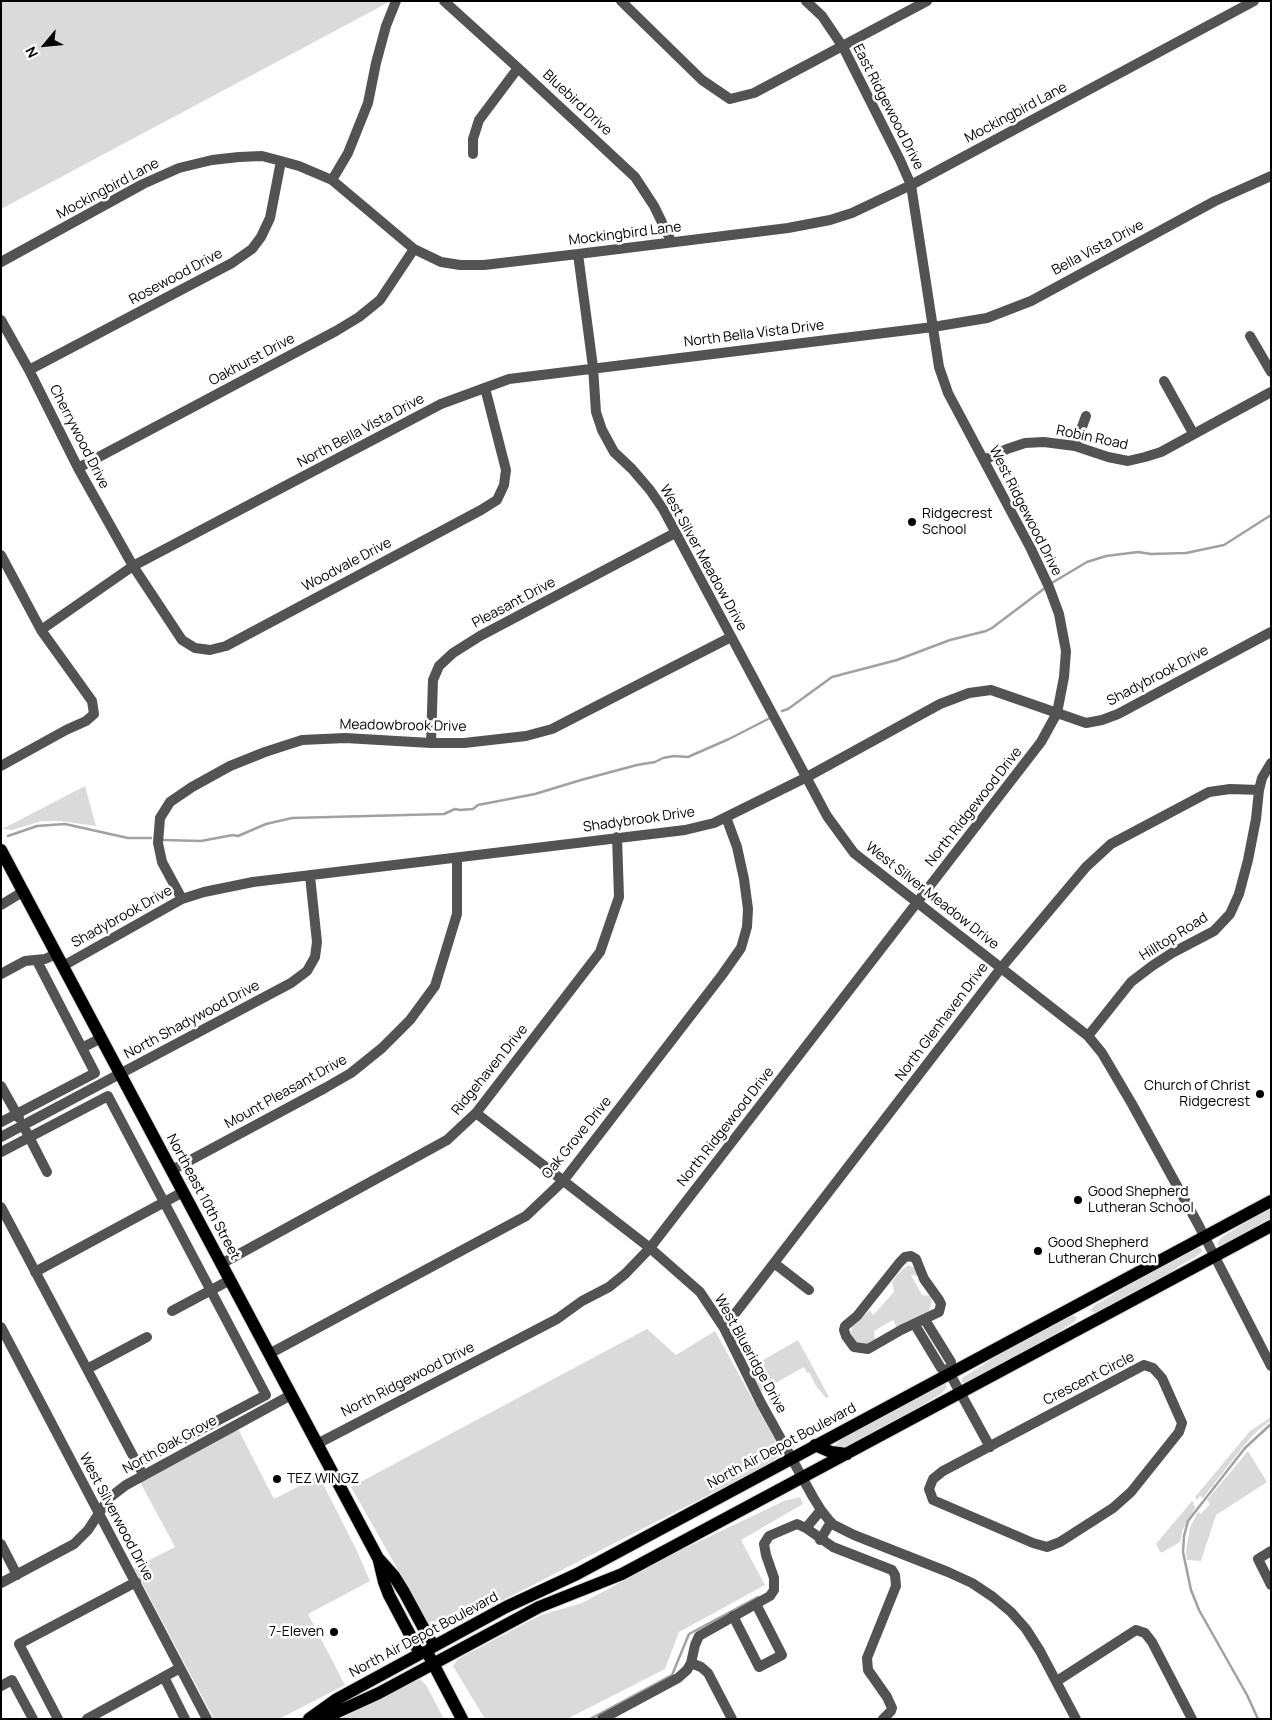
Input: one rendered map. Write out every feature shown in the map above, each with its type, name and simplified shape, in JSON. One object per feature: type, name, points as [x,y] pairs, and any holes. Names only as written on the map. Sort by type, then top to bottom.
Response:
[{"type":"main road","name":"Northeast 10th Street","points":[[1,850],[378,1558],[394,1576],[430,1640],[426,1650],[462,1719]]},
{"type":"main road","name":"North Air Depot Boulevard","points":[[309,1719],[337,1699],[426,1650],[506,1607],[612,1555],[1271,1201]]},
{"type":"main road","points":[[322,1719],[363,1701],[539,1607],[622,1574],[1271,1226]]},
{"type":"main road","points":[[1079,1305],[1089,1324]]},
{"type":"main road","points":[[815,1445],[831,1452],[846,1454]]},
{"type":"main road","points":[[612,1555],[622,1574]]},
{"type":"street","points":[[332,180],[348,153],[368,103],[386,26],[396,1]]},
{"type":"street","name":"Bluebird Drive","points":[[444,1],[635,177],[654,206],[671,241]]},
{"type":"street","points":[[622,1],[702,80],[730,99],[754,93],[927,1]]},
{"type":"street","name":"East Ridgewood Drive","points":[[806,1],[822,16],[842,47],[911,185],[933,327]]},
{"type":"street","name":"Mockingbird Lane","points":[[1,262],[143,184],[179,168],[239,156],[262,156],[299,166],[332,180],[414,249],[442,262],[460,265],[484,265],[578,254],[788,228],[830,220],[852,214],[911,185],[1254,1]]},
{"type":"street","points":[[474,154],[473,139],[479,120],[518,68]]},
{"type":"street","name":"Rosewood Drive","points":[[29,370],[232,263],[252,249],[261,237],[270,218],[281,161]]},
{"type":"street","name":"Bella Vista Drive","points":[[933,327],[987,318],[1031,301],[1215,201],[1271,176]]},
{"type":"street","name":"Oakhurst Drive","points":[[78,468],[359,317],[380,300],[414,249]]},
{"type":"street","name":"West Silver Meadow Drive","points":[[578,254],[593,368],[596,412],[602,430],[614,452],[632,469],[664,509],[827,816],[854,853],[1088,1036],[1102,1053],[1132,1104],[1204,1237],[1271,1366]]},
{"type":"street","name":"Cherrywood Drive","points":[[1,320],[29,370],[78,468],[133,566]]},
{"type":"street","name":"North Bella Vista Drive","points":[[42,630],[133,566],[441,404],[509,379],[933,327]]},
{"type":"street","name":"West Ridgewood Drive","points":[[933,327],[939,367],[948,393],[1045,579],[1059,614],[1066,651],[1064,678],[1056,713]]},
{"type":"street","points":[[1250,336],[1271,372]]},
{"type":"street","points":[[1164,381],[1193,434]]},
{"type":"street","name":"Woodvale Drive","points":[[133,566],[182,640],[195,648],[210,650],[226,646],[482,510],[497,500],[504,485],[506,470],[484,388]]},
{"type":"street","name":"Robin Road","points":[[984,460],[1025,443],[1044,442],[1075,446],[1108,457],[1128,461],[1161,452],[1271,392]]},
{"type":"street","points":[[1075,446],[1086,416]]},
{"type":"street","name":"Pleasant Drive","points":[[431,743],[433,680],[439,666],[453,653],[480,636],[675,532]]},
{"type":"street","points":[[1,555],[42,630],[92,701],[94,714],[86,721],[1,766]]},
{"type":"street","name":"Shadybrook Drive","points":[[63,966],[182,899],[204,892],[253,882],[685,830],[714,823],[807,777],[940,704],[969,693],[991,690],[1086,723],[1102,720],[1118,714],[1271,632]]},
{"type":"street","name":"Meadowbrook Drive","points":[[182,899],[162,862],[158,843],[160,818],[170,802],[192,787],[230,766],[302,740],[345,738],[431,743],[526,736],[552,729],[732,637]]},
{"type":"street","name":"North Ridgewood Drive","points":[[317,1444],[557,1319],[582,1301],[609,1287],[650,1248],[1041,742],[1056,713]]},
{"type":"street","points":[[1259,790],[1271,762]]},
{"type":"street","name":"North Glenhaven Drive","points":[[724,1328],[1001,968],[1078,877],[1111,844],[1209,792],[1230,789],[1259,790]]},
{"type":"street","name":"Hilltop Road","points":[[1088,1036],[1131,982],[1172,953],[1214,930],[1230,914],[1239,894],[1248,860],[1256,819],[1259,790]]},
{"type":"street","name":"Oak Grove Drive","points":[[269,1354],[526,1216],[564,1180],[741,948],[747,927],[748,909],[738,847],[726,817]]},
{"type":"street","name":"Ridgehaven Drive","points":[[221,1264],[447,1140],[476,1114],[600,952],[619,897],[617,838]]},
{"type":"street","name":"Mount Pleasant Drive","points":[[172,1170],[325,1088],[351,1072],[382,1048],[410,1020],[435,986],[457,914],[457,858]]},
{"type":"street","name":"North Shadywood Drive","points":[[1,1137],[291,983],[307,970],[315,957],[317,942],[310,876]]},
{"type":"street","points":[[1,905],[24,891]]},
{"type":"street","points":[[1,974],[25,961],[46,959],[56,954]]},
{"type":"street","points":[[1,1122],[95,1073],[37,961]]},
{"type":"street","points":[[82,1048],[102,1038]]},
{"type":"street","points":[[1,1086],[47,1172]]},
{"type":"street","points":[[1,1152],[108,1096],[266,1395],[137,1463]]},
{"type":"street","name":"West Blueridge Drive","points":[[476,1114],[650,1248],[700,1292],[724,1328],[762,1404],[821,1510],[831,1522],[854,1535],[972,1583],[1011,1612],[1026,1629],[1040,1651],[1076,1719]]},
{"type":"street","points":[[35,1272],[183,1192]]},
{"type":"street","points":[[1,1207],[143,1474]]},
{"type":"street","points":[[911,1256],[916,1259],[924,1279],[941,1304],[939,1312],[920,1322],[901,1330],[868,1349],[854,1347],[844,1330],[849,1321],[857,1316],[900,1262],[905,1257],[911,1256]]},
{"type":"street","points":[[774,1263],[809,1290]]},
{"type":"street","points":[[172,1311],[230,1280]]},
{"type":"street","points":[[920,1322],[940,1368],[950,1374],[990,1448]]},
{"type":"street","name":"West Silverwood Drive","points":[[1,1328],[207,1719]]},
{"type":"street","points":[[87,1369],[147,1338]]},
{"type":"street","name":"Crescent Circle","points":[[1144,1365],[1153,1368],[1162,1378],[1182,1423],[1179,1432],[1171,1442],[1130,1492],[1113,1508],[1060,1542],[1047,1547],[1033,1543],[933,1500],[929,1489],[933,1479],[943,1471],[990,1448],[1144,1365]]},
{"type":"street","name":"North Oak Grove","points":[[1,1583],[74,1544],[88,1530],[109,1498],[126,1485],[143,1474],[291,1395]]},
{"type":"street","points":[[806,1528],[821,1510]]},
{"type":"street","points":[[820,1540],[831,1522]]},
{"type":"street","points":[[602,1719],[619,1714],[678,1678],[692,1663],[694,1645],[699,1636],[770,1596],[774,1590],[774,1578],[764,1544],[769,1536],[797,1524],[806,1528],[832,1547],[892,1570],[895,1574],[896,1586],[867,1658],[868,1670],[887,1697],[892,1708],[883,1719]]},
{"type":"street","points":[[1,1544],[17,1575]]},
{"type":"street","points":[[1271,1551],[1258,1559],[1271,1585]]},
{"type":"street","points":[[58,1719],[19,1644],[136,1582]]},
{"type":"street","points":[[733,1616],[759,1667],[782,1655],[756,1604]]},
{"type":"street","points":[[1057,1681],[1136,1630],[1145,1633],[1152,1642],[1192,1719]]},
{"type":"street","points":[[692,1663],[708,1673],[732,1719]]},
{"type":"street","points":[[87,1719],[180,1668]]},
{"type":"street","points":[[164,1677],[185,1719]]},
{"type":"street","points":[[1,1686],[12,1680],[33,1719]]},
{"type":"shaded area","points":[[1,1],[391,1],[1,209]]},
{"type":"shaded area","points":[[85,786],[96,826],[60,821],[42,821],[12,830],[2,829]]},
{"type":"shaded area","points":[[1271,1207],[1271,1221],[1228,1245],[1219,1246],[1217,1243],[1222,1237]]},
{"type":"shaded area","points":[[1201,1248],[1202,1251],[1197,1256],[1179,1266],[1165,1277],[1099,1313],[1090,1311],[1095,1305],[1125,1286],[1193,1249]]},
{"type":"shaded area","points":[[908,1265],[916,1268],[919,1276],[911,1275],[922,1295],[930,1296],[932,1301],[929,1311],[897,1328],[893,1320],[874,1331],[875,1339],[867,1345],[861,1345],[856,1342],[851,1333],[852,1327],[870,1310],[873,1315],[894,1292],[892,1282]]},
{"type":"shaded area","points":[[1070,1315],[1077,1317],[1075,1321],[1048,1339],[967,1383],[963,1383],[962,1378],[1003,1350]]},
{"type":"shaded area","points":[[647,1329],[676,1355],[715,1331],[780,1449],[779,1456],[769,1464],[435,1635],[351,1487]]},
{"type":"shaded area","points":[[798,1340],[829,1397],[826,1398],[816,1386],[809,1372],[807,1373],[804,1367],[761,1391],[749,1368]]},
{"type":"shaded area","points":[[945,1383],[947,1387],[942,1393],[906,1415],[846,1447],[834,1446],[846,1435]]},
{"type":"shaded area","points":[[1271,1417],[1271,1420],[1254,1434],[1242,1448],[1203,1498],[1200,1496],[1197,1500],[1195,1497],[1250,1431]]},
{"type":"shaded area","points":[[238,1429],[274,1499],[319,1476],[370,1581],[308,1614],[345,1685],[279,1719],[214,1719],[134,1568],[175,1547],[140,1482]]},
{"type":"shaded area","points":[[1248,1451],[1267,1482],[1216,1515],[1201,1561],[1187,1560],[1186,1550],[1190,1527],[1198,1512],[1201,1514],[1210,1504],[1207,1500]]},
{"type":"shaded area","points":[[800,1497],[803,1504],[741,1540],[765,1585],[679,1632],[665,1669],[567,1719],[485,1719],[453,1666],[458,1659],[541,1615],[582,1603],[679,1551],[784,1501]]},
{"type":"shaded area","points":[[1192,1501],[1196,1507],[1183,1529],[1180,1542],[1161,1553],[1156,1544]]},
{"type":"shaded area","points":[[419,1678],[426,1685],[444,1719],[340,1719]]},
{"type":"waterway","points":[[1050,584],[1087,562],[1106,556],[1138,552],[1151,554],[1186,553],[1224,545],[1271,515]]},
{"type":"waterway","points":[[782,711],[788,709],[832,677],[897,660],[950,640],[986,631],[1045,588]]},
{"type":"waterway","points":[[164,840],[201,841],[233,835],[238,836],[266,824],[292,818],[444,814],[455,809],[473,809],[478,805],[535,794],[637,765],[655,762],[663,758],[674,756],[688,757],[770,718]]},
{"type":"waterway","points":[[8,836],[37,826],[65,824],[128,838],[151,838]]},
{"type":"waterway","points":[[1258,1719],[1247,1695],[1199,1610],[1191,1590],[1183,1552],[1184,1536],[1188,1521],[1245,1448],[1271,1424]]},
{"type":"waterway","points":[[590,1719],[672,1675],[689,1634],[758,1597]]},
{"type":"place","name":"Ridgecrest School","points":[[912,522]]},
{"type":"place","name":"Church of Christ Ridgecrest","points":[[1260,1094]]},
{"type":"place","name":"Good Shepherd Lutheran School","points":[[1078,1200]]},
{"type":"place","name":"Good Shepherd Lutheran Church","points":[[1038,1251]]},
{"type":"place","name":"TEZ WINGZ","points":[[277,1479]]},
{"type":"place","name":"7-Eleven","points":[[334,1632]]}]
